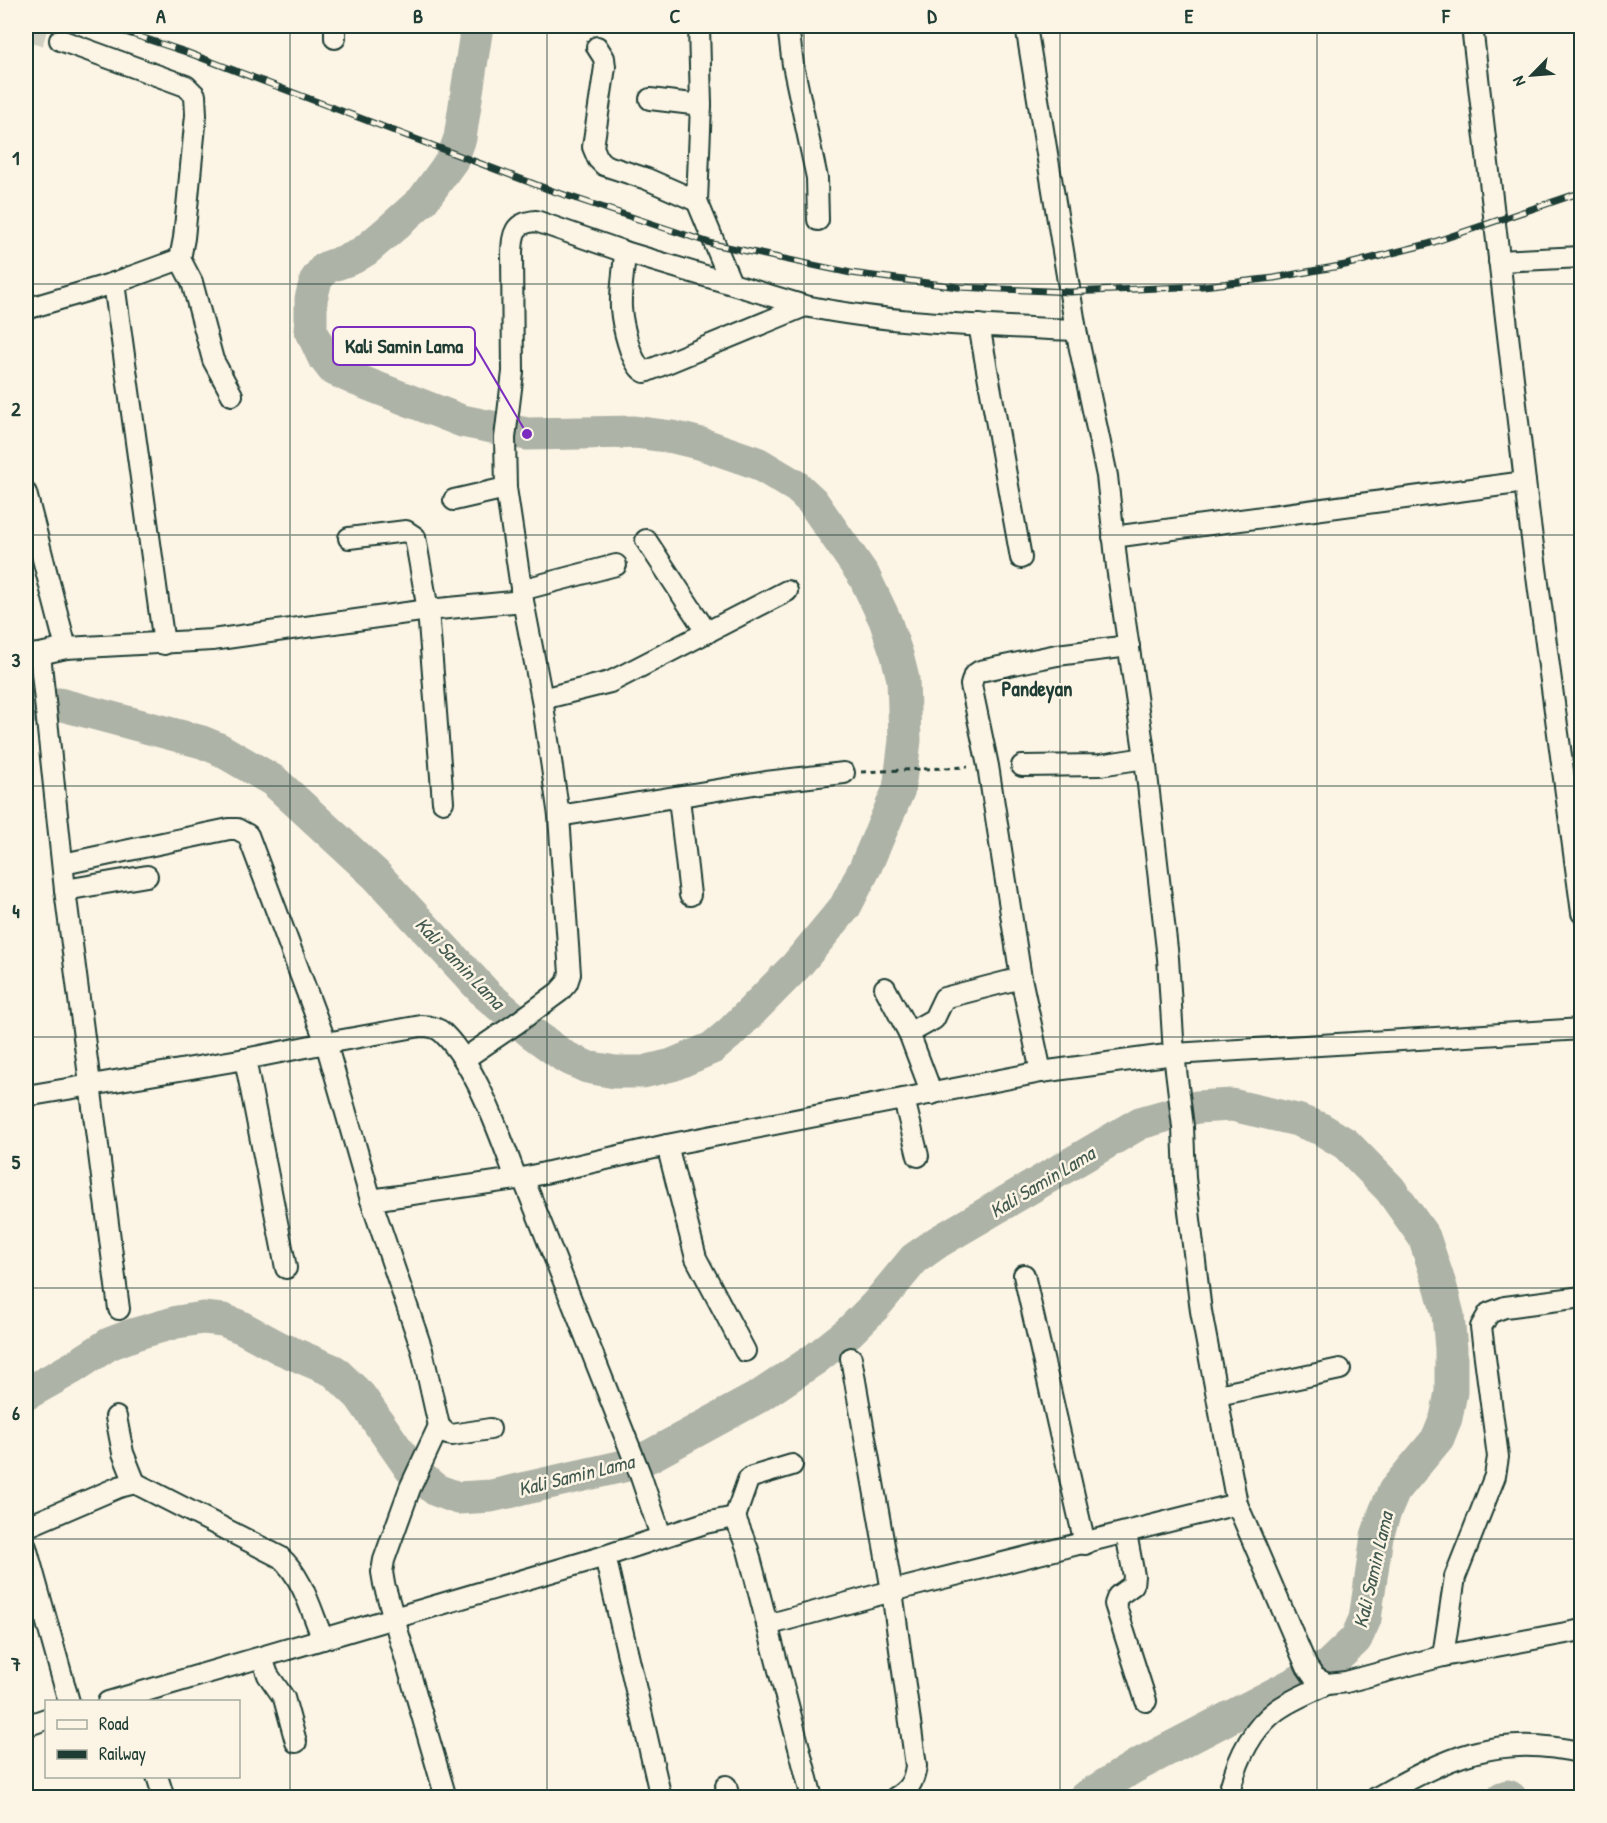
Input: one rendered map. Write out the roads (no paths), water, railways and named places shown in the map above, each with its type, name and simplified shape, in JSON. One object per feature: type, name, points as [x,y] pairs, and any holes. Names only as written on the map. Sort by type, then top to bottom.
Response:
[{"type":"street","points":[[699,26],[701,105],[697,201],[731,283]]},
{"type":"street","points":[[788,26],[793,65],[818,178],[818,220]]},
{"type":"street","points":[[1026,26],[1076,330],[1107,476],[1113,537],[1145,758],[1168,958],[1173,1054],[1183,1126],[1185,1179],[1201,1311],[1237,1504],[1307,1667],[1314,1677],[1327,1684]]},
{"type":"street","points":[[1472,26],[1498,261],[1581,914]]},
{"type":"street","points":[[60,40],[186,86],[195,95],[194,137],[180,259],[192,282],[213,360],[231,395]]},
{"type":"street","points":[[597,47],[604,58],[605,67],[593,147],[598,159],[608,167],[697,201]]},
{"type":"street","points":[[650,99],[701,105]]},
{"type":"street","points":[[464,1059],[547,1001],[563,988],[570,974],[559,816],[542,699],[522,595],[506,488],[506,431],[513,372],[512,252],[513,235],[516,230],[526,222],[536,221],[626,252],[805,306],[861,316],[1076,330]]},
{"type":"street","points":[[626,252],[621,308],[623,321],[636,366],[645,372],[805,306]]},
{"type":"street","points":[[1498,261],[1581,257]]},
{"type":"street","points":[[26,309],[114,283],[180,259]]},
{"type":"street","points":[[114,283],[164,644]]},
{"type":"street","points":[[979,325],[1021,558]]},
{"type":"street","points":[[1113,537],[1526,482]]},
{"type":"street","points":[[454,500],[506,488]]},
{"type":"street","points":[[26,493],[28,515],[66,648]]},
{"type":"street","points":[[349,538],[406,531],[412,534],[417,545],[428,610],[442,802]]},
{"type":"street","points":[[646,540],[707,633]]},
{"type":"street","points":[[119,1309],[65,890],[46,701],[33,654],[66,648],[212,640],[428,610],[522,595],[616,565]]},
{"type":"street","points":[[542,699],[610,682],[787,591]]},
{"type":"street","points":[[1041,1072],[1021,978],[988,766],[971,685],[976,673],[1057,655],[1129,646]]},
{"type":"street","points":[[1022,766],[1100,765],[1145,758]]},
{"type":"street","points":[[559,816],[766,782],[844,773]]},
{"type":"street","points":[[679,798],[690,895]]},
{"type":"street","points":[[63,864],[229,829],[242,831],[248,835],[326,1042],[371,1200],[422,1350],[439,1426],[447,1434],[452,1435],[490,1429]]},
{"type":"street","points":[[65,890],[147,876]]},
{"type":"street","points":[[909,1033],[934,1019],[944,998],[1021,978]]},
{"type":"street","points":[[885,988],[909,1033],[932,1094]]},
{"type":"street","points":[[26,1095],[428,1026],[442,1032],[464,1059],[495,1120],[640,1474],[661,1536]]},
{"type":"street","points":[[371,1200],[520,1178],[667,1145],[1041,1072],[1173,1054],[1581,1029]]},
{"type":"street","points":[[245,1059],[286,1268]]},
{"type":"street","points":[[904,1099],[918,1156]]},
{"type":"street","points":[[667,1145],[696,1257],[745,1351]]},
{"type":"street","points":[[1024,1275],[1085,1544]]},
{"type":"street","points":[[1443,1656],[1455,1577],[1495,1476],[1498,1457],[1481,1327],[1489,1313],[1505,1307],[1581,1298]]},
{"type":"street","points":[[852,1358],[892,1591],[916,1766],[914,1778],[909,1787],[895,1797]]},
{"type":"street","points":[[1218,1395],[1340,1369]]},
{"type":"street","points":[[116,1417],[123,1452],[135,1484]]},
{"type":"street","points":[[439,1426],[410,1488],[384,1560],[382,1572],[446,1797]]},
{"type":"street","points":[[792,1465],[748,1480],[735,1517],[748,1550],[812,1797]]},
{"type":"street","points":[[26,1527],[119,1487],[135,1484],[280,1557],[288,1564],[301,1586],[322,1639]]},
{"type":"street","points":[[767,1625],[1237,1504]]},
{"type":"street","points":[[116,1700],[132,1698],[394,1617],[605,1556],[717,1519],[735,1517]]},
{"type":"street","points":[[1126,1533],[1134,1576],[1133,1585],[1118,1596],[1115,1604],[1146,1701]]},
{"type":"street","points":[[26,1547],[69,1700]]},
{"type":"street","points":[[605,1556],[661,1797]]},
{"type":"street","points":[[1228,1797],[1241,1755],[1258,1728],[1277,1710],[1327,1684],[1346,1682],[1443,1656],[1581,1630]]},
{"type":"street","points":[[262,1658],[268,1675],[284,1698],[296,1742]]},
{"type":"street","points":[[26,1726],[45,1719]]},
{"type":"street","points":[[1376,1797],[1420,1773],[1465,1754],[1507,1745],[1552,1746],[1581,1753]]},
{"type":"street","points":[[159,1778],[164,1797]]},
{"type":"waterway","name":"Kali Samin Lama","points":[[26,708],[59,704],[202,742],[219,749],[274,781],[376,875],[487,995],[565,1057],[587,1067],[615,1072],[643,1072],[672,1065],[712,1048],[730,1033],[796,966],[845,907],[865,868],[899,789],[905,740],[903,679],[885,620],[864,576],[812,501],[797,487],[757,463],[702,444],[673,437],[634,432],[527,434],[462,421],[333,369],[323,356],[311,330],[311,299],[316,280],[325,268],[353,258],[366,250],[423,200],[452,160],[460,138],[477,26]]},
{"type":"waterway","name":"Kali Samin Lama","points":[[26,1394],[109,1344],[135,1334],[177,1322],[203,1318],[223,1320],[334,1371],[360,1396],[410,1468],[436,1490],[458,1498],[491,1496],[628,1465],[650,1456],[760,1396],[815,1359],[849,1332],[875,1306],[914,1259],[938,1242],[1140,1123],[1197,1107],[1232,1105],[1297,1120],[1321,1129],[1346,1144],[1390,1189],[1424,1237],[1448,1315],[1451,1392],[1446,1418],[1438,1438],[1394,1491],[1385,1512],[1377,1536],[1365,1619],[1356,1639],[1328,1666],[1134,1767],[1084,1798]]},
{"type":"waterway","points":[[1502,1798],[1508,1796],[1511,1798]]},
{"type":"tunnel","points":[[26,31],[60,40]]},
{"type":"railway","points":[[107,26],[186,52],[550,190],[713,244],[851,273],[958,287],[1070,292],[1203,286],[1274,278],[1345,265],[1428,244],[1582,192]]},
{"type":"place","name":"Kali Samin Lama","points":[[527,434]]},
{"type":"district","name":"Pandeyan","points":[[1037,689]]}]
